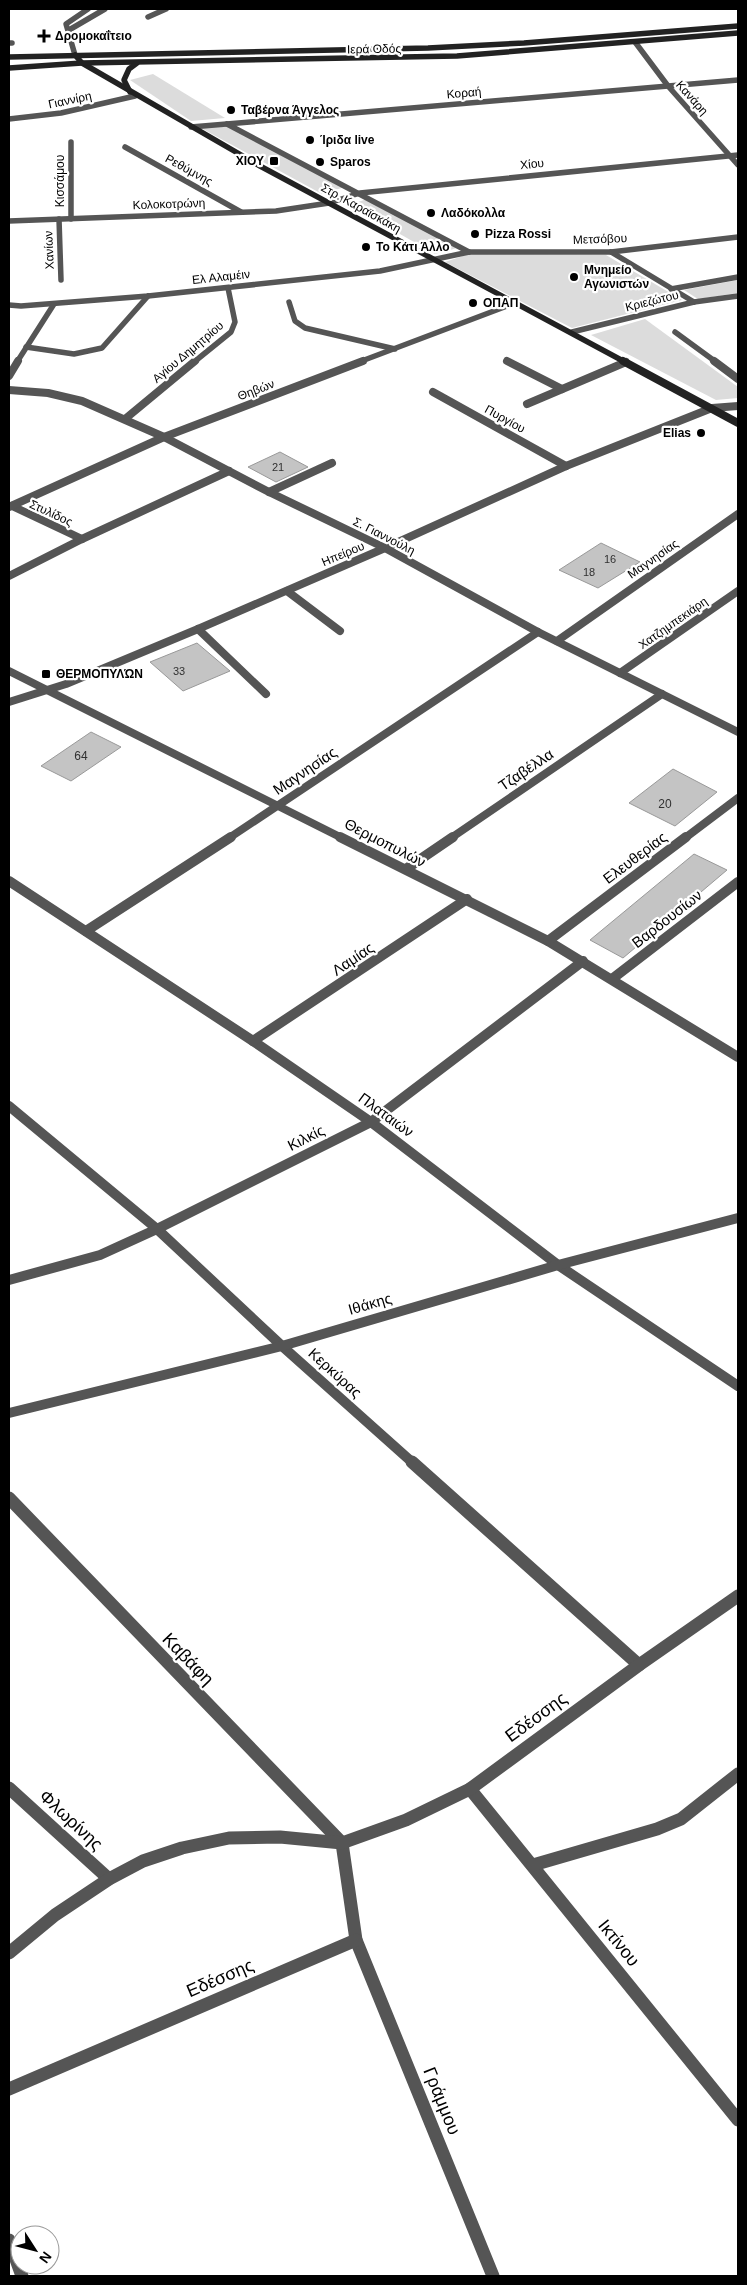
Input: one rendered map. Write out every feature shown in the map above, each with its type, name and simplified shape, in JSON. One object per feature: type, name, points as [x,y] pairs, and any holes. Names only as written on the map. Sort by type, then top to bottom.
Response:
[{"type":"main road","name":"Ιερά Οδός","points":[[9,57],[428,48],[524,43],[738,26]]},
{"type":"main road","name":"Ιερά Οδός","points":[[9,68],[82,64],[448,56],[738,33]]},
{"type":"main road","points":[[75,55],[82,64]]},
{"type":"main road","points":[[135,96],[125,86],[124,80],[129,69],[138,63]]},
{"type":"main road","name":"Στρ. Καραϊσκάκη","points":[[82,64],[135,96],[329,203],[572,332],[738,423]]},
{"type":"street","points":[[75,55],[66,24],[88,9]]},
{"type":"street","points":[[69,30],[105,9]]},
{"type":"street","points":[[148,18],[166,9]]},
{"type":"street","name":"Κανάρη","points":[[635,42],[668,86],[738,165]]},
{"type":"street","name":"Κοραή","points":[[191,127],[738,80]]},
{"type":"street","name":"Γιαννίρη","points":[[9,119],[61,113],[135,96]]},
{"type":"street","points":[[227,124],[469,252]]},
{"type":"street","name":"Κισσάμου","points":[[70,142],[71,219]]},
{"type":"street","name":"Ρεθύμνης","points":[[125,146],[242,212]]},
{"type":"street","name":"Χίου","points":[[329,203],[360,193],[738,155]]},
{"type":"street","name":"Κολοκοτρώνη","points":[[9,221],[276,211],[329,203]]},
{"type":"street","name":"Χανίων","points":[[59,219],[61,280]]},
{"type":"street","name":"Μετσόβου","points":[[434,260],[469,252],[610,252],[738,238]]},
{"type":"street","points":[[610,252],[694,302]]},
{"type":"street","name":"Ελ Αλαμέιν","points":[[9,305],[54,304],[228,288],[380,271],[434,260]]},
{"type":"street","points":[[672,289],[738,277]]},
{"type":"street","name":"Αγίου Δημητρίου","points":[[125,419],[231,332],[235,322],[228,288]]},
{"type":"street","points":[[26,347],[78,354],[102,348],[148,296]]},
{"type":"street","name":"Κριεζώτου","points":[[572,332],[694,302],[738,296]]},
{"type":"street","points":[[289,302],[295,321],[305,328],[395,349]]},
{"type":"street","name":"Θηβών","points":[[10,507],[164,437],[515,303]]},
{"type":"street","points":[[9,376],[54,304]]},
{"type":"street","points":[[674,332],[738,379]]},
{"type":"street","points":[[507,361],[562,389]]},
{"type":"street","points":[[528,404],[626,362]]},
{"type":"street","name":"Σ. Γιαννούλη","points":[[9,390],[48,393],[82,401],[164,437],[270,492],[385,548],[538,632],[738,732]]},
{"type":"street","name":"Πυργίου","points":[[433,392],[566,466]]},
{"type":"street","name":"Ηπείρου","points":[[9,702],[48,691],[198,629],[385,548],[566,466],[712,408],[738,406]]},
{"type":"street","points":[[270,492],[332,463]]},
{"type":"street","points":[[9,576],[82,539],[229,471]]},
{"type":"street","name":"Στυλίδος","points":[[10,507],[82,539]]},
{"type":"street","name":"Μαγνησίας","points":[[557,641],[738,514]]},
{"type":"street","points":[[286,591],[340,631]]},
{"type":"street","name":"Χατζημπεκιάρη","points":[[620,673],[738,591]]},
{"type":"street","points":[[198,629],[266,694]]},
{"type":"street","name":"Μαγνησίας","points":[[86,931],[280,805],[538,632]]},
{"type":"street","name":"Θερμοπυλών","points":[[9,671],[280,805],[548,941],[612,978],[738,1057]]},
{"type":"street","name":"Τζαβέλλα","points":[[406,869],[662,694]]},
{"type":"street","name":"Ελευθερίας","points":[[548,941],[738,798]]},
{"type":"street","name":"Πλαταιών","points":[[9,881],[253,1041],[371,1122],[558,1265],[738,1386]]},
{"type":"street","name":"Βαρδουσίων","points":[[612,978],[738,882]]},
{"type":"street","name":"Λαμίας","points":[[253,1041],[467,899]]},
{"type":"street","name":"Κιλκίς","points":[[9,1280],[100,1255],[157,1229],[371,1122],[584,962]]},
{"type":"street","name":"Κερκύρας","points":[[9,1106],[157,1229],[282,1346],[639,1665]]},
{"type":"street","name":"Ιθάκης","points":[[9,1412],[282,1346],[558,1265],[738,1218]]},
{"type":"street","name":"Καβάφη","points":[[9,1498],[342,1843]]},
{"type":"street","name":"Εδέσσης","points":[[9,1953],[55,1915],[109,1879],[143,1861],[182,1848],[229,1838],[280,1837],[342,1843],[406,1820],[470,1789],[639,1665],[738,1596]]},
{"type":"street","points":[[533,1865],[657,1829],[681,1819],[738,1774]]},
{"type":"street","name":"Φλωρίνης","points":[[9,1788],[109,1879]]},
{"type":"street","name":"Ικτίνου","points":[[470,1789],[738,2120]]},
{"type":"street","points":[[342,1843],[356,1940]]},
{"type":"street","name":"Εδέσσης","points":[[9,2090],[356,1940]]},
{"type":"street","name":"Γράμμου","points":[[356,1940],[492,2276]]},
{"type":"street","points":[[9,2240],[22,2276]]},
{"type":"shaded area","points":[[153,74],[225,118],[191,121],[130,80]]},
{"type":"shaded area","points":[[227,125],[345,187],[322,194],[199,127]]},
{"type":"shaded area","points":[[367,199],[457,248],[435,254],[349,205]]},
{"type":"shaded area","points":[[469,254],[606,255],[682,300],[572,328],[445,262]]},
{"type":"shaded area","points":[[738,280],[738,293],[698,299],[684,290]]},
{"type":"shaded area","points":[[645,319],[738,387],[738,398],[716,400],[591,335]]},
{"type":"building","points":[[280,452],[308,467],[276,482],[248,467]]},
{"type":"building","points":[[601,543],[640,562],[598,588],[559,570]]},
{"type":"building","points":[[197,643],[230,671],[183,691],[150,662]]},
{"type":"building","points":[[91,732],[121,747],[71,781],[41,766]]},
{"type":"building","points":[[673,769],[717,792],[675,826],[629,803]]},
{"type":"building","points":[[694,854],[727,870],[623,958],[590,940]]},
{"type":"place","name":"Δρομοκαΐτειο","points":[[44,36]]},
{"type":"place","name":"Ταβέρνα Άγγελος","points":[[231,110]]},
{"type":"place","name":"Ίριδα live","points":[[310,140]]},
{"type":"place","name":"ΧΙΟΥ","points":[[274,161]]},
{"type":"place","name":"Sparos","points":[[320,162]]},
{"type":"place","name":"Λαδόκολλα","points":[[431,213]]},
{"type":"place","name":"Pizza Rossi","points":[[475,234]]},
{"type":"place","name":"Το Κάτι Άλλο","points":[[366,247]]},
{"type":"place","name":"Μνημείο Αγωνιστών","points":[[574,277]]},
{"type":"place","name":"ΟΠΑΠ","points":[[473,303]]},
{"type":"place","name":"Elias","points":[[701,433]]},
{"type":"place","name":"ΘΕΡΜΟΠΥΛΏΝ","points":[[46,674]]}]
